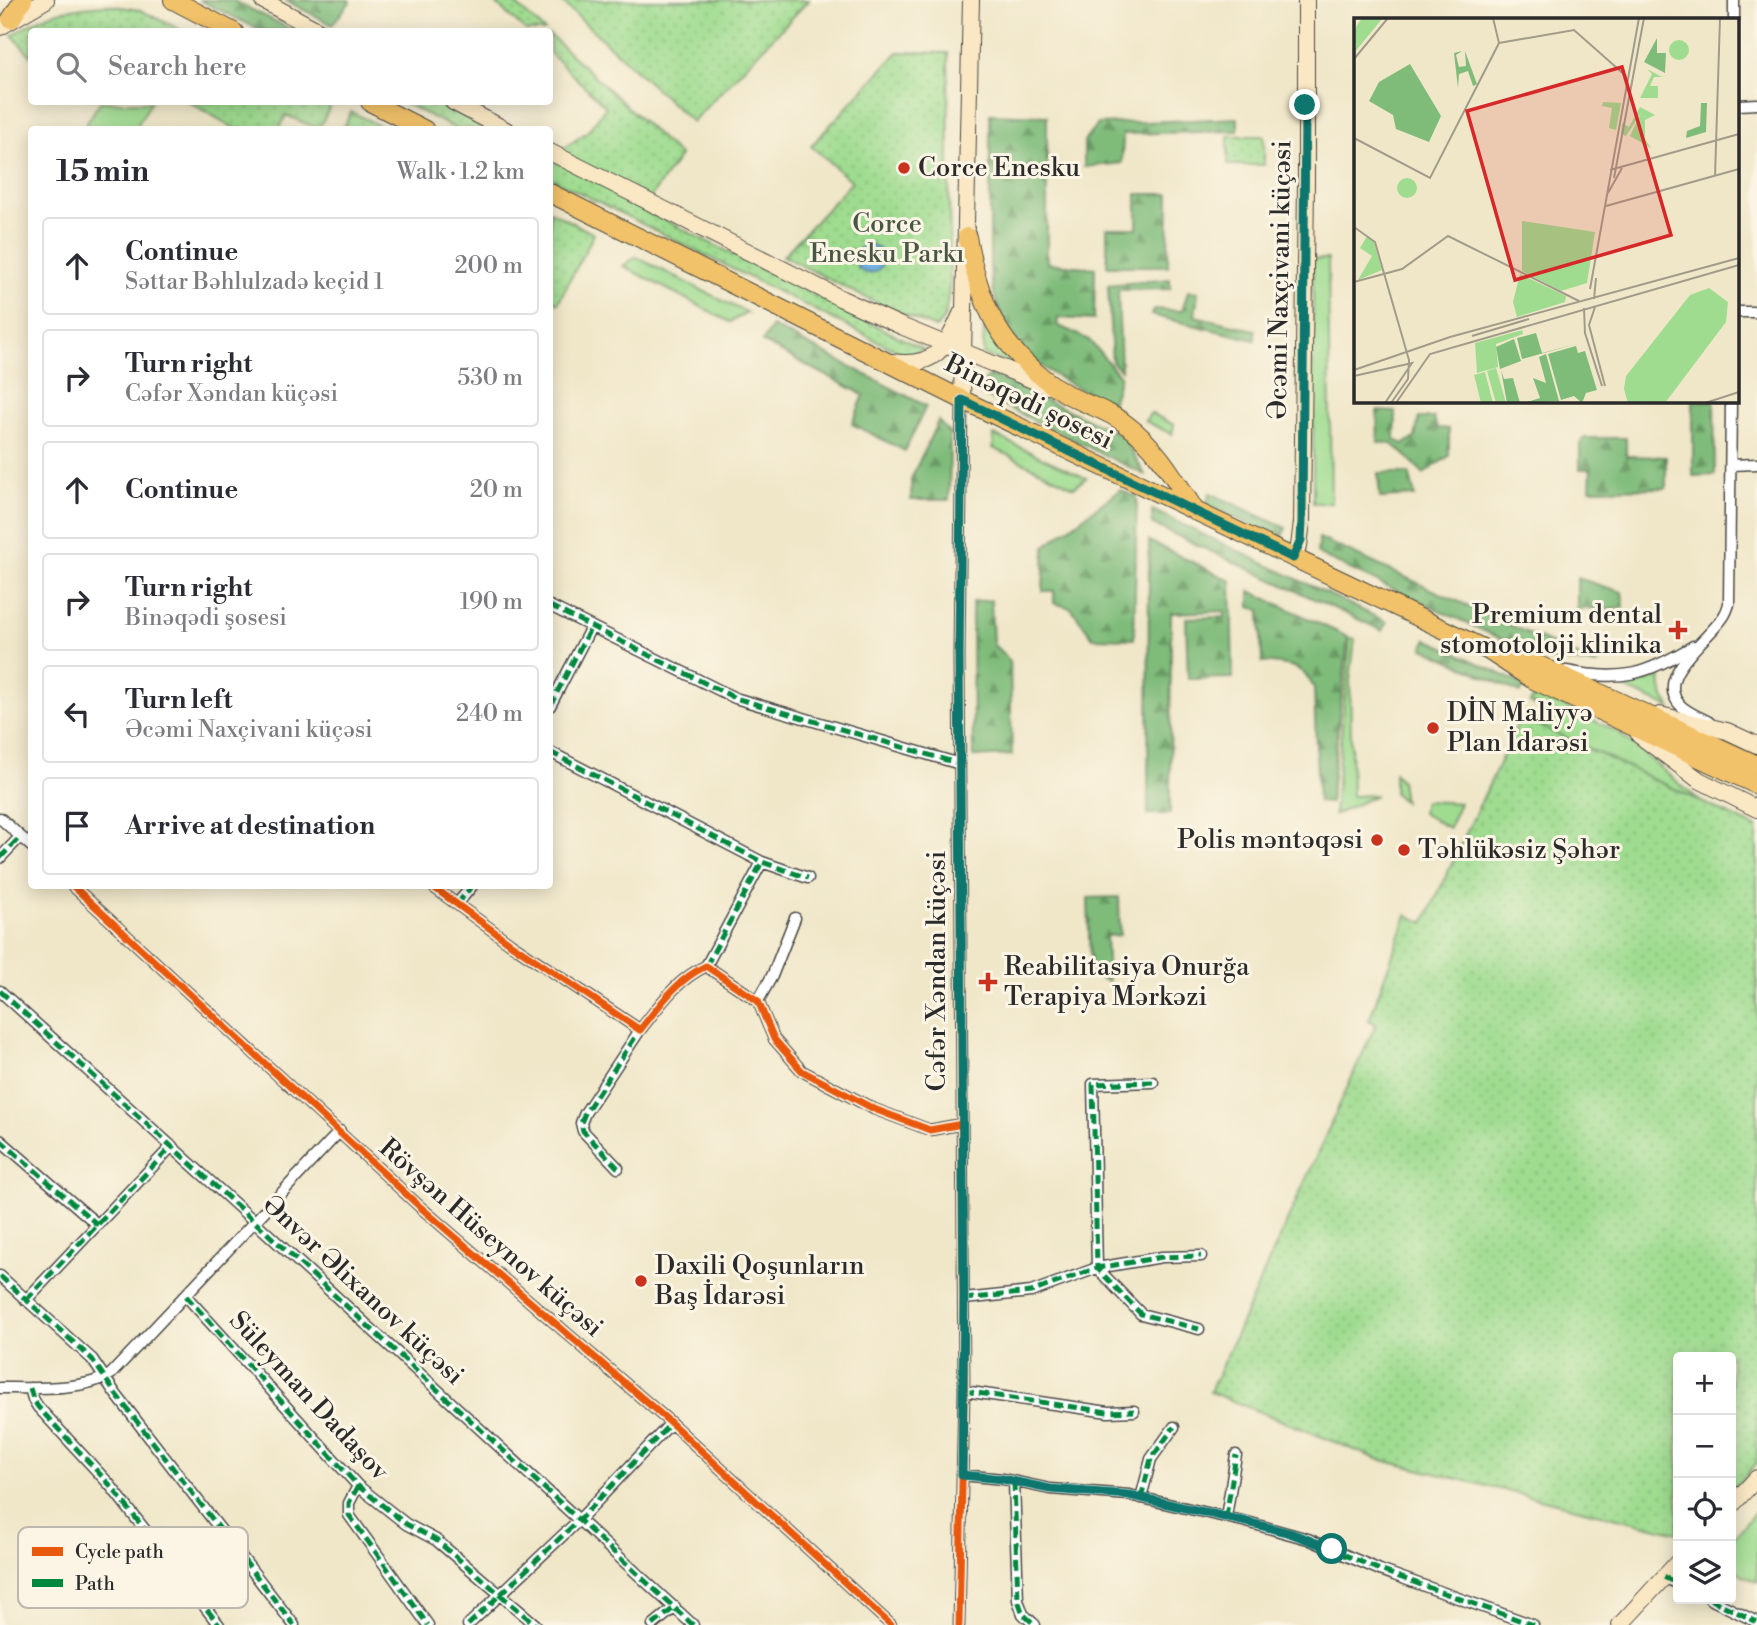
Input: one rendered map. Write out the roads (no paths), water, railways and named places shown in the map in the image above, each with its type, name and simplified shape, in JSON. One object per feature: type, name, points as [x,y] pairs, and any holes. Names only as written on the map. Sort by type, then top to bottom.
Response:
[{"type":"main road","points":[[6,23],[24,0]]},
{"type":"main road","points":[[173,0],[226,28]]},
{"type":"main road","points":[[376,105],[417,126]]},
{"type":"main road","name":"Binəqədi şosesi","points":[[553,195],[962,400],[1489,651],[1532,680],[1757,785]]},
{"type":"main road","points":[[967,237],[978,288],[995,324],[1022,359],[1066,394],[1115,416],[1141,437],[1169,471],[1196,512]]},
{"type":"main road","name":"Binəqədi şosesi","points":[[1489,651],[1541,666],[1757,765]]},
{"type":"street","points":[[6,23],[46,0]]},
{"type":"street","points":[[261,0],[314,28]]},
{"type":"street","points":[[962,400],[971,0]]},
{"type":"street","name":"Əcəmi Naxçivani küçəsi","points":[[1293,558],[1301,540],[1302,522],[1306,0]]},
{"type":"street","points":[[1734,0],[1734,18]]},
{"type":"street","points":[[459,105],[498,126]]},
{"type":"street","points":[[553,154],[842,299],[1066,394]]},
{"type":"street","points":[[886,362],[925,362],[945,344],[966,303]]},
{"type":"street","points":[[963,378],[976,365],[994,363]]},
{"type":"street","name":"Cəfər Xəndan küçəsi","points":[[959,1625],[964,1391],[960,764],[962,400]]},
{"type":"street","points":[[1731,402],[1729,604],[1725,616],[1696,645],[1680,668],[1675,680],[1674,695],[1686,710],[1757,745]]},
{"type":"street","points":[[1731,465],[1757,464]]},
{"type":"street","points":[[553,608],[735,698],[960,764]]},
{"type":"street","points":[[553,700],[591,627]]},
{"type":"street","points":[[1541,666],[1605,677],[1631,675],[1661,665],[1696,645]]},
{"type":"street","points":[[1635,708],[1727,731]]},
{"type":"street","points":[[1626,724],[1699,780],[1757,809]]},
{"type":"street","points":[[553,754],[762,862],[808,878]]},
{"type":"street","points":[[0,818],[28,844]]},
{"type":"street","points":[[0,858],[20,837]]},
{"type":"street","points":[[618,1168],[583,1131],[581,1123],[585,1113],[640,1030],[677,984],[688,974],[706,966],[762,862]]},
{"type":"street","name":"Rövşən Hüseynov küçəsi","points":[[76,889],[419,1206],[671,1423],[888,1623]]},
{"type":"street","points":[[436,889],[511,944],[640,1030]]},
{"type":"street","points":[[457,904],[470,889]]},
{"type":"street","points":[[758,1001],[772,976],[795,918]]},
{"type":"street","points":[[706,966],[758,1001],[774,1039],[802,1072],[874,1108],[930,1130],[962,1124]]},
{"type":"street","name":"Ənvər Əlixanov küçəsi","points":[[0,991],[693,1625]]},
{"type":"street","points":[[1153,1082],[1093,1084],[1097,1268],[1140,1314],[1199,1329]]},
{"type":"street","points":[[0,1388],[94,1382],[116,1369],[340,1131]]},
{"type":"street","points":[[0,1140],[98,1225]]},
{"type":"street","points":[[26,1300],[172,1146]]},
{"type":"street","points":[[964,1298],[1031,1292],[1097,1268],[1162,1257],[1200,1256]]},
{"type":"street","points":[[0,1276],[92,1359],[219,1527]]},
{"type":"street","name":"Süleyman Dadaşov","points":[[186,1296],[358,1486],[405,1524],[436,1541],[536,1625]]},
{"type":"street","points":[[30,1388],[38,1407],[103,1478],[142,1527]]},
{"type":"street","points":[[964,1391],[1108,1412],[1134,1411]]},
{"type":"street","points":[[468,1625],[579,1520],[671,1423]]},
{"type":"street","points":[[1141,1498],[1151,1458],[1174,1427]]},
{"type":"street","points":[[1226,1517],[1236,1455]]},
{"type":"street","points":[[962,1475],[1050,1489],[1094,1491],[1141,1498],[1226,1517],[1308,1539],[1380,1570],[1533,1625]]},
{"type":"street","points":[[1736,1501],[1757,1478]]},
{"type":"street","points":[[1014,1482],[1018,1600],[1023,1614],[1035,1625]]},
{"type":"street","points":[[358,1486],[349,1503],[349,1516],[428,1625]]},
{"type":"street","points":[[248,1565],[294,1625]]},
{"type":"street","points":[[1620,1625],[1671,1581]]},
{"type":"street","points":[[1720,1604],[1757,1622]]},
{"type":"street","points":[[653,1625],[675,1607]]},
{"type":"street","points":[[206,1608],[219,1625]]},
{"type":"water","points":[[869,245],[879,249],[883,259],[879,269],[869,273],[859,269],[855,259],[859,249]]},
{"type":"place","name":"Corce Enesku","points":[[904,168]]},
{"type":"place","name":"Premium dental stomotoloji klinika","points":[[1678,630]]},
{"type":"place","name":"DİN Maliyyə Plan İdarəsi","points":[[1433,728]]},
{"type":"place","name":"Polis məntəqəsi","points":[[1377,840]]},
{"type":"place","name":"Təhlükəsiz Şəhər","points":[[1404,850]]},
{"type":"place","name":"Reabilitasiya Onurğa Terapiya Mərkəzi","points":[[988,982]]},
{"type":"place","name":"Daxili Qoşunların Baş İdarəsi","points":[[641,1281]]},
{"type":"park label","name":"Corce Enesku Parkı","points":[[887,239]]}]
